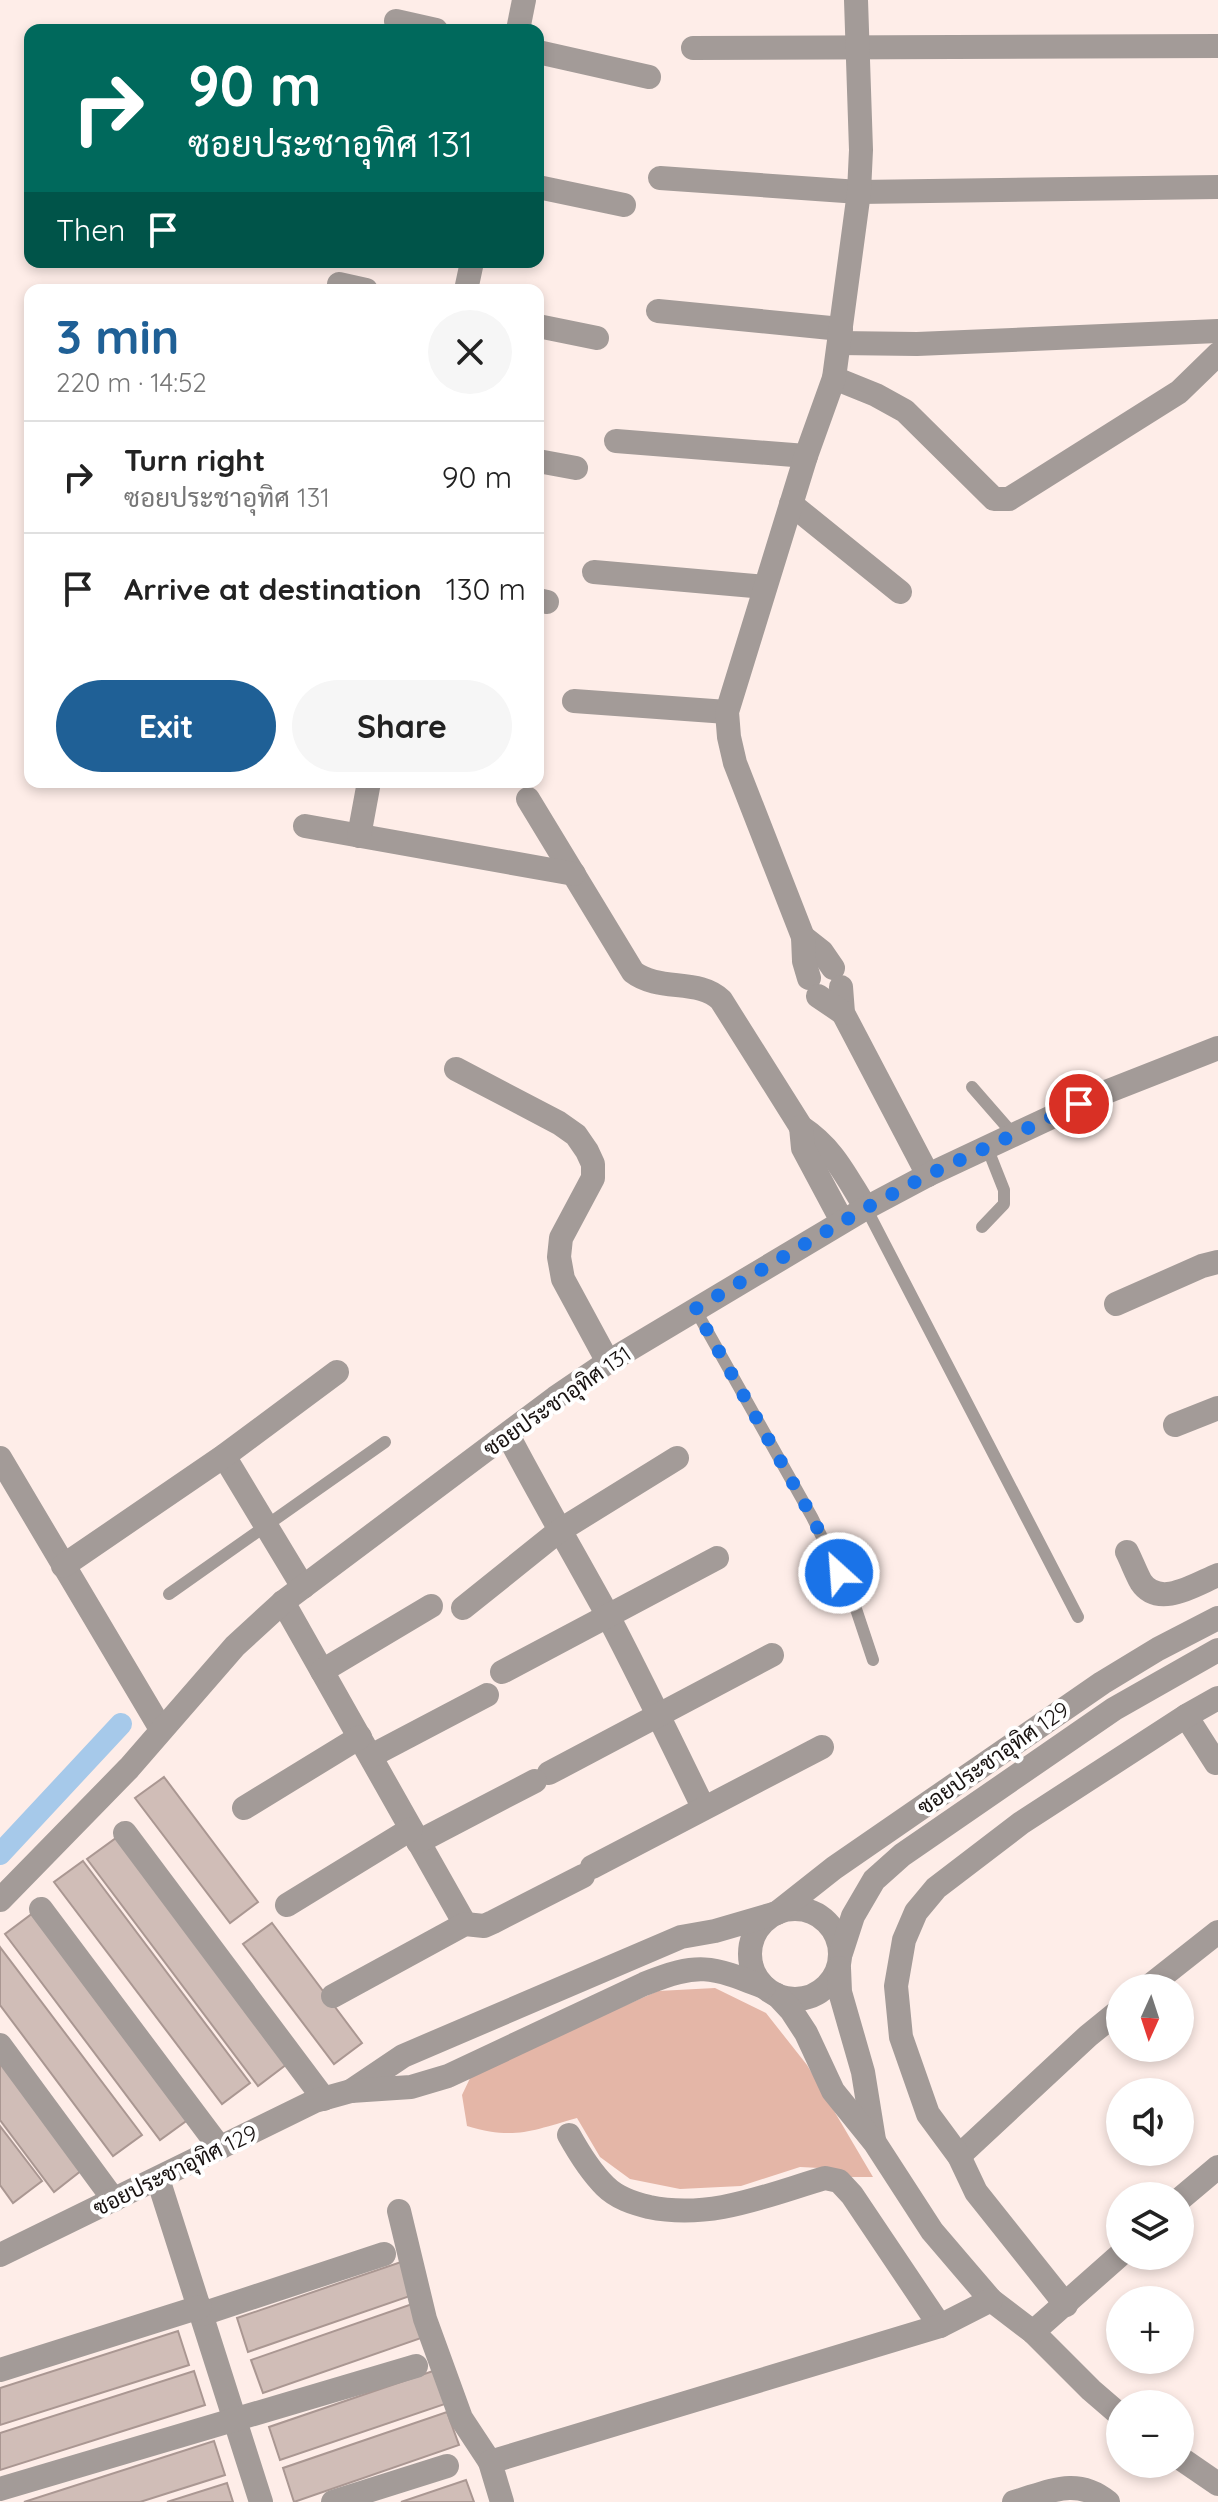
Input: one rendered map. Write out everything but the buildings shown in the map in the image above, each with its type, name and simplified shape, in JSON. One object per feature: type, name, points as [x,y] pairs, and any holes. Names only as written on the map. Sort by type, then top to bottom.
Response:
[{"type":"street","points":[[519,24],[524,0]]},
{"type":"street","points":[[856,0],[861,150],[859,192],[834,378],[806,456],[727,712],[735,763],[803,937],[822,952],[825,982],[928,1175]]},
{"type":"street","points":[[396,21],[409,24]]},
{"type":"street","points":[[693,48],[1218,46]]},
{"type":"street","points":[[544,53],[649,77]]},
{"type":"street","points":[[660,178],[859,192],[1218,187]]},
{"type":"street","points":[[544,188],[624,205]]},
{"type":"street","points":[[658,311],[917,344],[1218,331]]},
{"type":"street","points":[[544,327],[597,338]]},
{"type":"street","points":[[834,378],[905,411],[994,499],[1009,499],[1179,392],[1218,354]]},
{"type":"street","points":[[616,441],[806,456]]},
{"type":"street","points":[[544,462],[576,468]]},
{"type":"street","points":[[791,504],[900,592]]},
{"type":"street","points":[[594,572],[765,587]]},
{"type":"street","points":[[574,701],[727,712]]},
{"type":"street","points":[[359,836],[368,788]]},
{"type":"street","points":[[528,799],[633,972],[644,980],[712,991],[721,1000],[801,1127],[831,1150],[866,1208]]},
{"type":"street","points":[[305,826],[574,874]]},
{"type":"street","name":"ซอยประชาอุทิศ 131","points":[[0,1900],[129,1768],[235,1646],[283,1602],[555,1398],[608,1362],[842,1221],[928,1175],[1101,1094],[1218,1048]]},
{"type":"street","points":[[456,1069],[559,1123],[576,1135],[587,1151],[593,1164],[593,1178],[561,1238],[559,1257],[563,1279],[608,1362]]},
{"type":"street","points":[[801,1127],[803,1148],[842,1221]]},
{"type":"street","points":[[1116,1304],[1218,1262]]},
{"type":"street","points":[[63,1566],[224,1456],[337,1372]]},
{"type":"street","points":[[1175,1425],[1218,1408]]},
{"type":"street","points":[[508,1435],[607,1615],[703,1807]]},
{"type":"street","points":[[224,1456],[303,1587]]},
{"type":"street","points":[[0,1458],[161,1729]]},
{"type":"street","points":[[463,1608],[559,1531],[677,1458]]},
{"type":"street","points":[[1127,1552],[1142,1582],[1159,1595],[1169,1595],[1218,1575]]},
{"type":"street","points":[[502,1672],[717,1558]]},
{"type":"street","points":[[283,1602],[465,1924]]},
{"type":"street","points":[[322,1671],[431,1606]]},
{"type":"street","name":"ซอยประชาอุทิศ 129","points":[[770,1991],[755,1975],[750,1961],[750,1946],[755,1932],[764,1921],[834,1868],[1102,1683],[1218,1618]]},
{"type":"street","name":"ซอยประชาอุทิศ 129","points":[[4,2245],[114,2200],[324,2099],[351,2091],[411,2087],[448,2076],[677,1971],[695,1968],[716,1970],[791,1999],[820,1991],[832,1981],[853,1916],[874,1880],[902,1855],[1114,1709],[1218,1650]]},
{"type":"street","points":[[287,1905],[414,1835],[542,1777],[772,1655]]},
{"type":"street","points":[[244,1808],[366,1747],[487,1695]]},
{"type":"street","points":[[1066,2305],[976,2192],[959,2156],[928,2114],[901,2037],[896,1986],[904,1940],[916,1912],[936,1888],[1021,1823],[1218,1698]]},
{"type":"street","points":[[1186,1716],[1216,1763]]},
{"type":"street","points":[[333,1996],[465,1924],[484,1926],[493,1922],[703,1807],[822,1747]]},
{"type":"street","points":[[125,1833],[324,2099]]},
{"type":"street","points":[[41,1909],[220,2148]]},
{"type":"street","name":"ซอยประชาอุทิศ 129","points":[[351,2091],[403,2056],[681,1937],[715,1931],[791,1909],[806,1910],[831,1926],[838,1938],[840,1960]]},
{"type":"street","points":[[1165,1974],[1218,1932]]},
{"type":"street","points":[[840,1960],[840,1992],[863,2072],[875,2143]]},
{"type":"street","points":[[770,1991],[791,2010],[806,2033],[833,2091],[875,2143],[932,2231],[991,2300],[1033,2332],[1106,2403]]},
{"type":"street","points":[[959,2156],[1106,2021]]},
{"type":"street","points":[[0,2045],[114,2200]]},
{"type":"street","points":[[569,2135],[583,2160],[607,2188],[630,2203],[670,2211],[698,2212],[742,2204],[825,2178],[839,2181],[852,2195],[940,2326]]},
{"type":"street","points":[[1194,2187],[1218,2167]]},
{"type":"street","points":[[158,2179],[261,2502]]},
{"type":"street","points":[[399,2211],[430,2333],[461,2418],[490,2462],[502,2502]]},
{"type":"street","points":[[0,2370],[384,2254]]},
{"type":"street","points":[[1033,2332],[1106,2268]]},
{"type":"street","points":[[490,2462],[940,2326],[991,2300]]},
{"type":"street","points":[[0,2489],[416,2366]]},
{"type":"street","points":[[333,2502],[447,2466]]},
{"type":"street","points":[[1194,2468],[1218,2484]]},
{"type":"street","points":[[1014,2502],[1069,2486],[1089,2490],[1108,2502]]},
{"type":"lane","points":[[972,1087],[1013,1134]]},
{"type":"lane","points":[[982,1227],[1004,1204],[1004,1190],[987,1147]]},
{"type":"lane","points":[[866,1208],[1078,1617]]},
{"type":"lane","points":[[695,1309],[819,1531],[853,1600],[873,1660]]},
{"type":"lane","points":[[169,1594],[385,1442]]},
{"type":"shaded area","points":[[715,1988],[766,2013],[807,2065],[873,2177],[849,2177],[820,2168],[800,2167],[741,2186],[680,2189],[630,2179],[600,2157],[577,2118],[510,2133],[467,2126],[462,2095],[473,2072],[658,1991]]},
{"type":"waterway","points":[[0,1854],[121,1724]]},
{"type":"route","points":[[839,1573],[812,1517],[695,1309],[866,1208],[928,1175],[1079,1104]]}]
